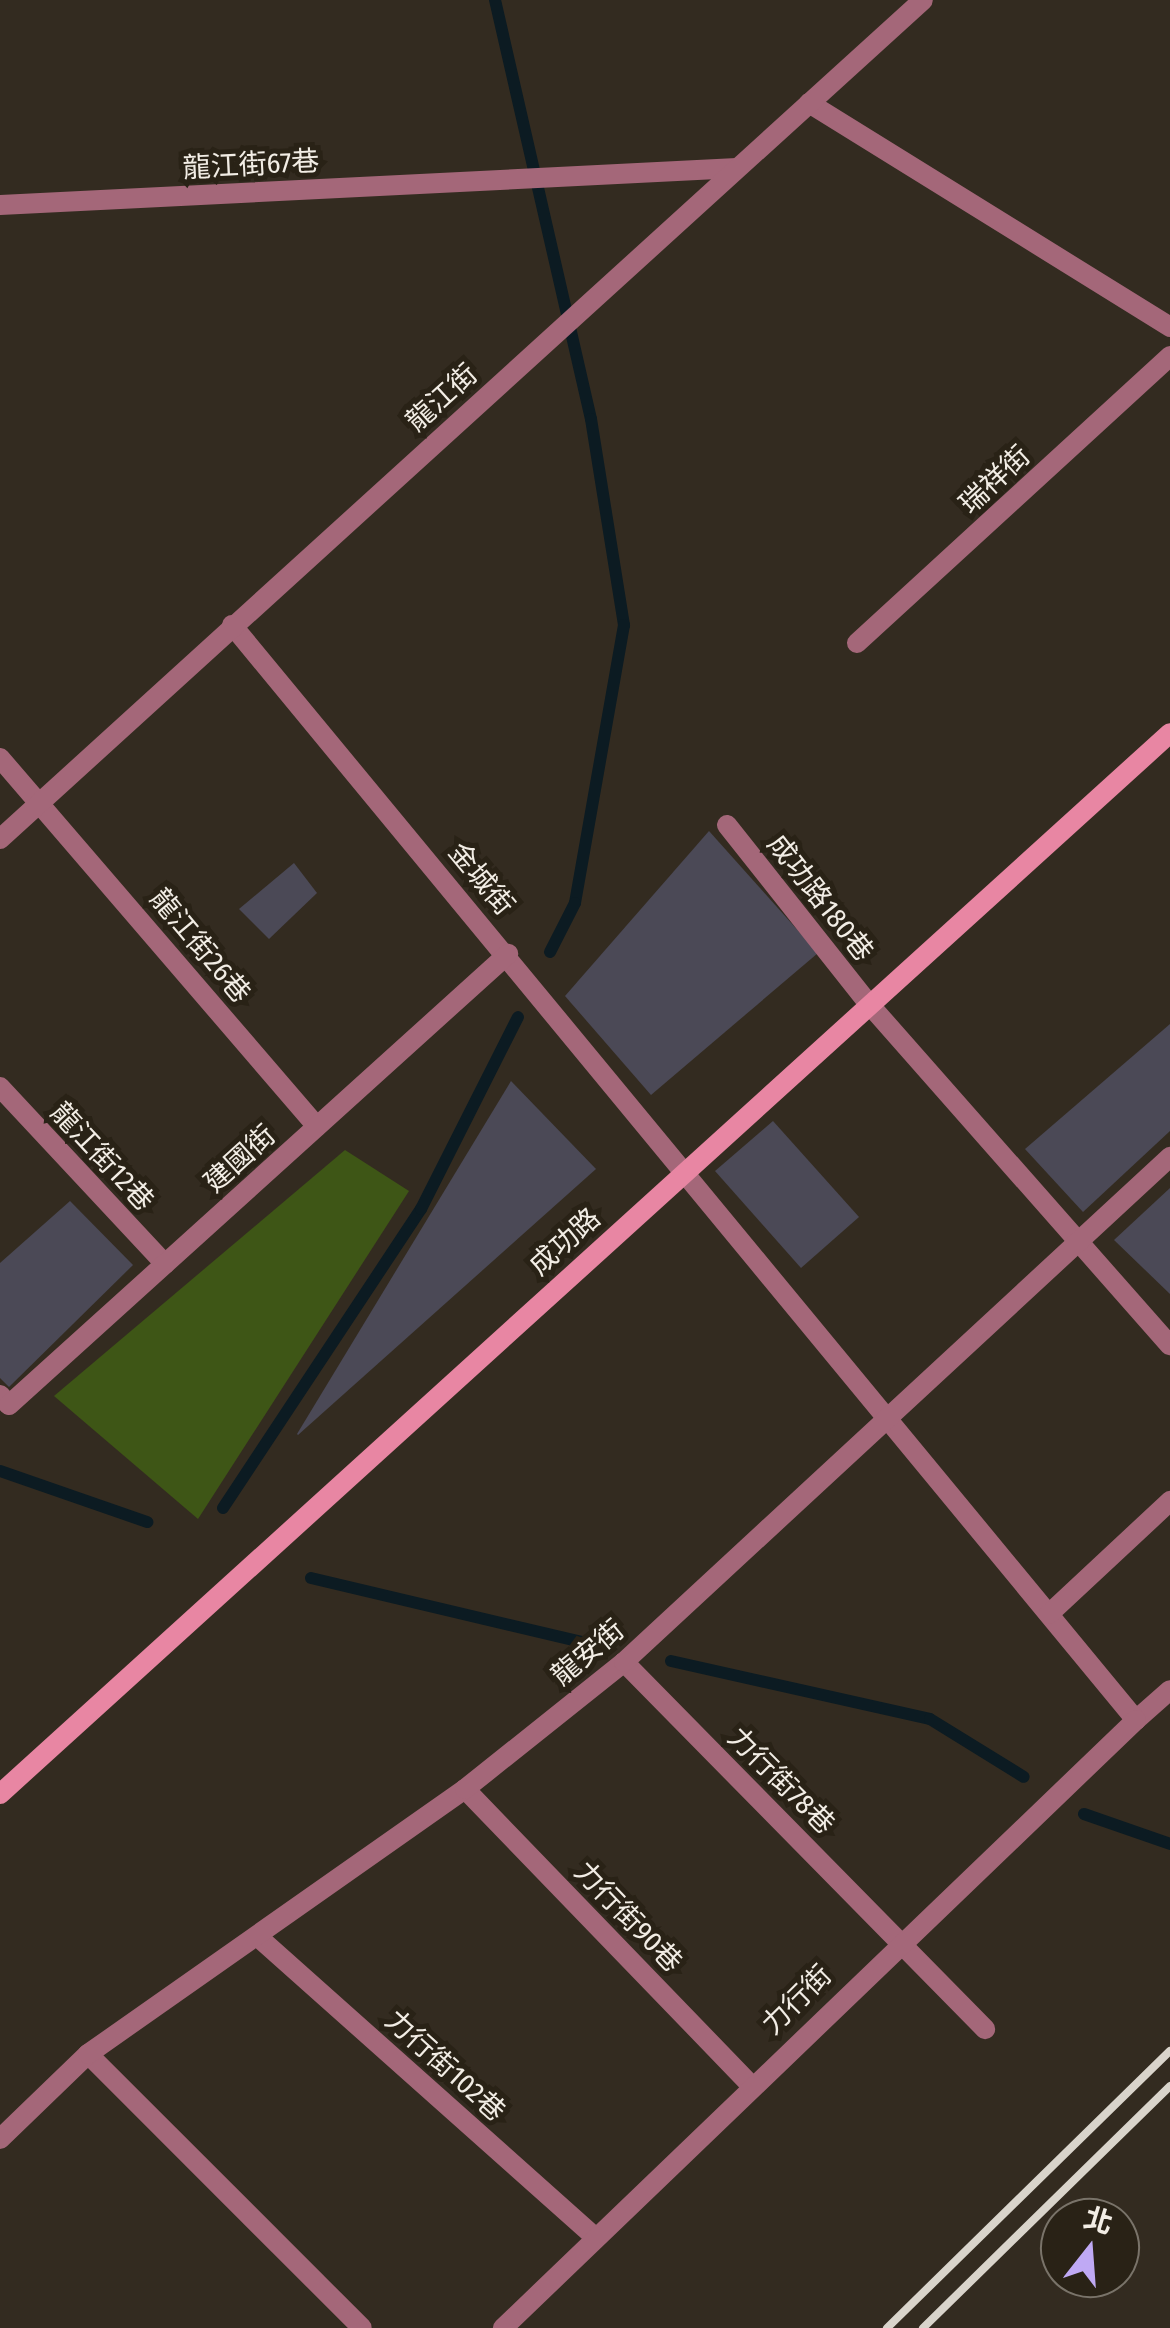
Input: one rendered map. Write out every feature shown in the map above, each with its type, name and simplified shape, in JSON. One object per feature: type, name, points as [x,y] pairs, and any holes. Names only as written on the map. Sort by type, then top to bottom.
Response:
[{"type":"street","name":"龍江街","points":[[0,839],[923,0]]},
{"type":"street","points":[[809,104],[1170,327]]},
{"type":"street","name":"龍江街67巷","points":[[0,205],[737,168]]},
{"type":"street","name":"瑞祥街","points":[[857,643],[1170,356]]},
{"type":"street","name":"金城街","points":[[232,625],[688,1167]]},
{"type":"street","name":"成功路","points":[[0,1794],[1170,733]]},
{"type":"street","name":"龍江街26巷","points":[[0,758],[42,800],[317,1127]]},
{"type":"street","name":"成功路180巷","points":[[727,825],[869,1004],[1076,1246],[1170,1346]]},
{"type":"street","name":"建國街","points":[[4,1400],[165,1264],[508,954]]},
{"type":"street","name":"龍江街12巷","points":[[0,1087],[165,1264]]},
{"type":"street","name":"龍安街","points":[[0,2139],[88,2054],[465,1789],[624,1662],[886,1413],[1076,1246],[1170,1157]]},
{"type":"street","points":[[688,1167],[1136,1720]]},
{"type":"street","points":[[1050,1614],[1170,1502]]},
{"type":"street","name":"力行街78巷","points":[[624,1662],[984,2028]]},
{"type":"street","name":"力行街","points":[[503,2328],[898,1938],[1170,1690]]},
{"type":"street","name":"力行街90巷","points":[[465,1789],[750,2084]]},
{"type":"street","name":"力行街102巷","points":[[258,1936],[596,2237]]},
{"type":"street","points":[[88,2054],[362,2328]]},
{"type":"green space","points":[[345,1150],[409,1191],[198,1519],[54,1396]]},
{"type":"building","points":[[709,831],[818,953],[651,1095],[565,996]]},
{"type":"building","points":[[294,863],[317,893],[269,939],[239,909]]},
{"type":"building","points":[[1170,1024],[1170,1131],[1083,1212],[1025,1149]]},
{"type":"building","points":[[511,1081],[596,1169],[298,1435],[297,1434]]},
{"type":"building","points":[[773,1121],[859,1217],[801,1268],[715,1171]]},
{"type":"building","points":[[1170,1188],[1170,1294],[1114,1240]]},
{"type":"building","points":[[70,1201],[133,1265],[9,1387],[0,1378],[0,1263]]},
{"type":"waterway","points":[[495,0],[591,419],[624,625],[575,903],[550,952]]},
{"type":"waterway","points":[[223,1508],[421,1209],[518,1017]]},
{"type":"waterway","points":[[0,1471],[147,1522]]},
{"type":"waterway","points":[[311,1578],[595,1645]]},
{"type":"waterway","points":[[671,1661],[930,1719],[1024,1777]]},
{"type":"waterway","points":[[1084,1814],[1170,1844]]},
{"type":"railway","points":[[887,2328],[1170,2051]]},
{"type":"railway","points":[[923,2328],[1170,2086]]}]
